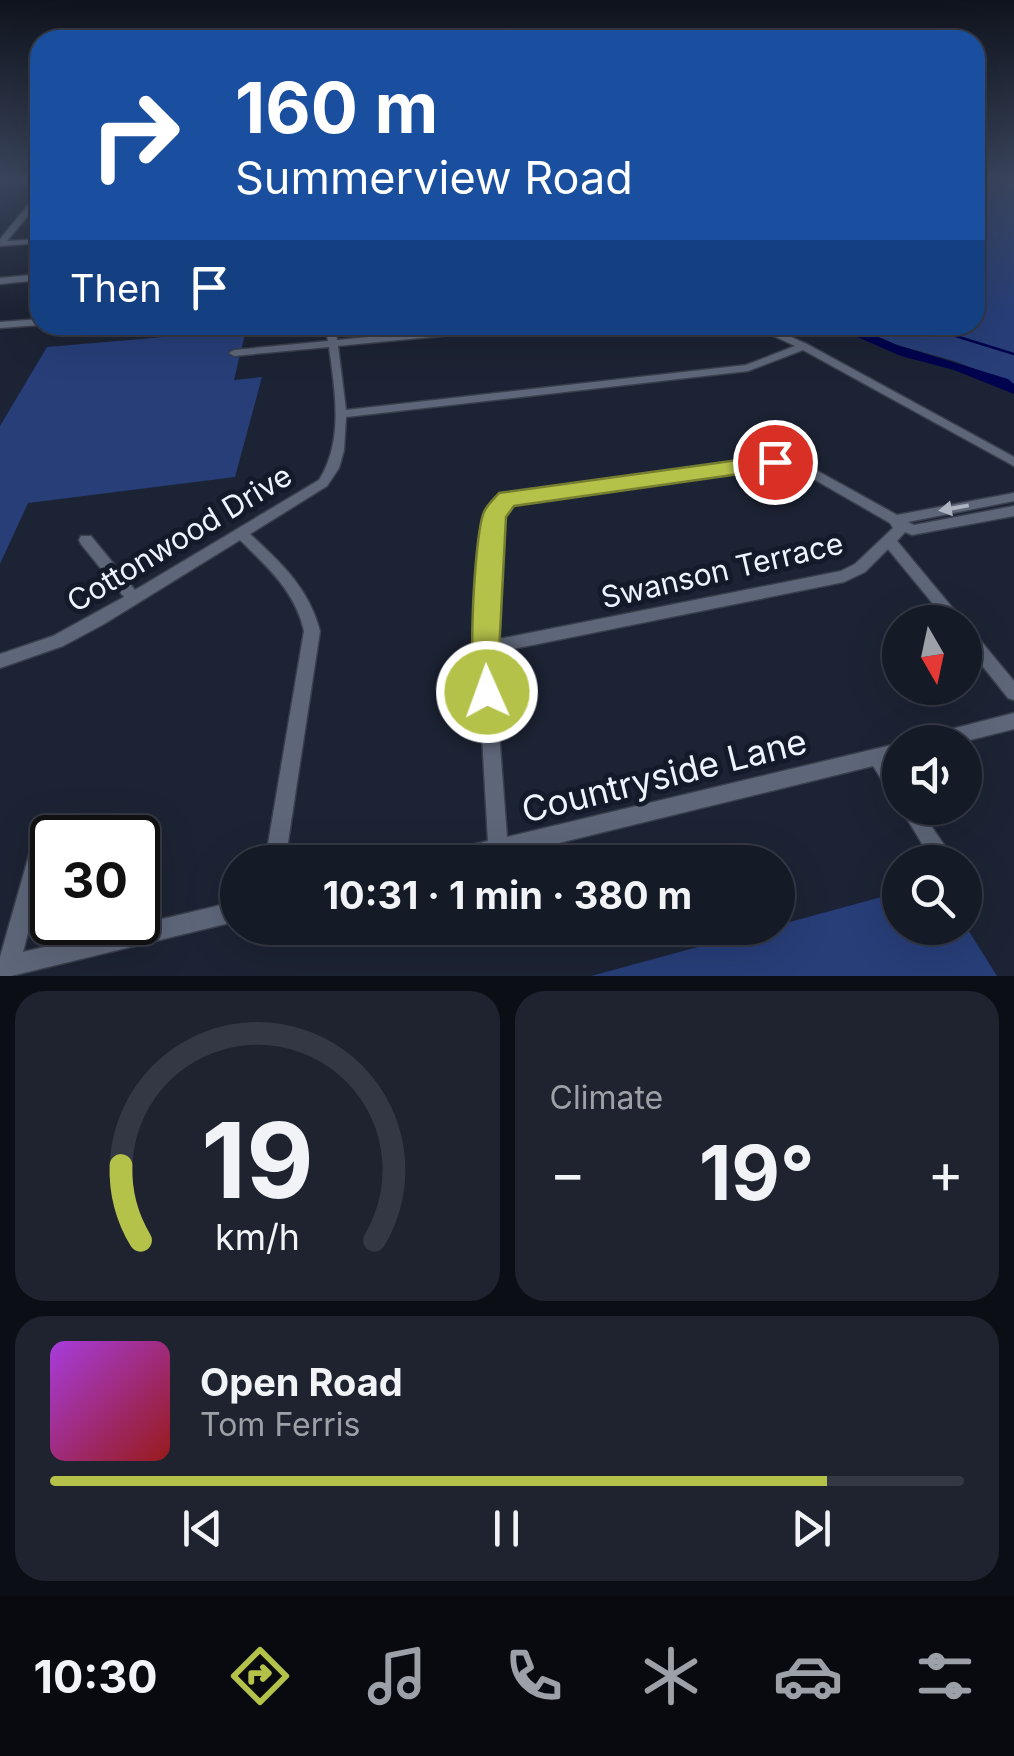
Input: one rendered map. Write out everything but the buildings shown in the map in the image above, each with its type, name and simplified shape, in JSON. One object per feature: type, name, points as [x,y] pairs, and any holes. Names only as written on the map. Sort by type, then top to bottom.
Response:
[{"type":"street","points":[[0,244],[17,224]]},
{"type":"street","points":[[0,244],[30,242]]},
{"type":"street","points":[[0,281],[30,278]]},
{"type":"street","points":[[0,325],[30,323]]},
{"type":"street","name":"Cottonwood Drive","points":[[0,661],[58,641],[134,599],[305,496],[330,476],[340,453],[332,335]]},
{"type":"street","points":[[234,352],[423,335]]},
{"type":"street","points":[[779,335],[1014,462]]},
{"type":"street","points":[[339,414],[748,368],[804,346]]},
{"type":"street","points":[[498,845],[485,648],[494,515],[504,502],[516,496],[775,462],[801,467],[912,530],[1014,511]]},
{"type":"street","points":[[899,526],[902,518],[1014,496]]},
{"type":"street","name":"Swanson Terrace","points":[[485,648],[844,576],[860,568],[890,542],[899,526]]},
{"type":"street","points":[[242,534],[297,588],[309,612],[312,630],[278,845]]},
{"type":"street","points":[[86,540],[134,599]]},
{"type":"street","points":[[890,542],[942,605]]},
{"type":"street","points":[[982,654],[1014,693]]},
{"type":"street","points":[[982,730],[1014,722]]},
{"type":"street","name":"Countryside Lane","points":[[518,845],[882,755]]},
{"type":"street","points":[[877,756],[882,764]]},
{"type":"street","points":[[30,882],[5,967],[220,916]]},
{"type":"shaded area","points":[[985,224],[1014,224],[1014,384],[874,335],[985,335]]},
{"type":"shaded area","points":[[187,335],[245,335],[234,380],[262,377],[235,477],[28,503],[0,564],[0,426],[47,347]]},
{"type":"shaded area","points":[[853,335],[874,335],[1008,379],[1014,384],[1014,394],[954,370],[901,356]]},
{"type":"shaded area","points":[[882,897],[882,945],[978,945],[997,976],[591,976],[705,945],[795,945],[795,921]]},
{"type":"waterway","points":[[952,335],[1014,354]]},
{"type":"route","points":[[487,692],[485,653],[494,515],[507,499],[775,462]]}]
